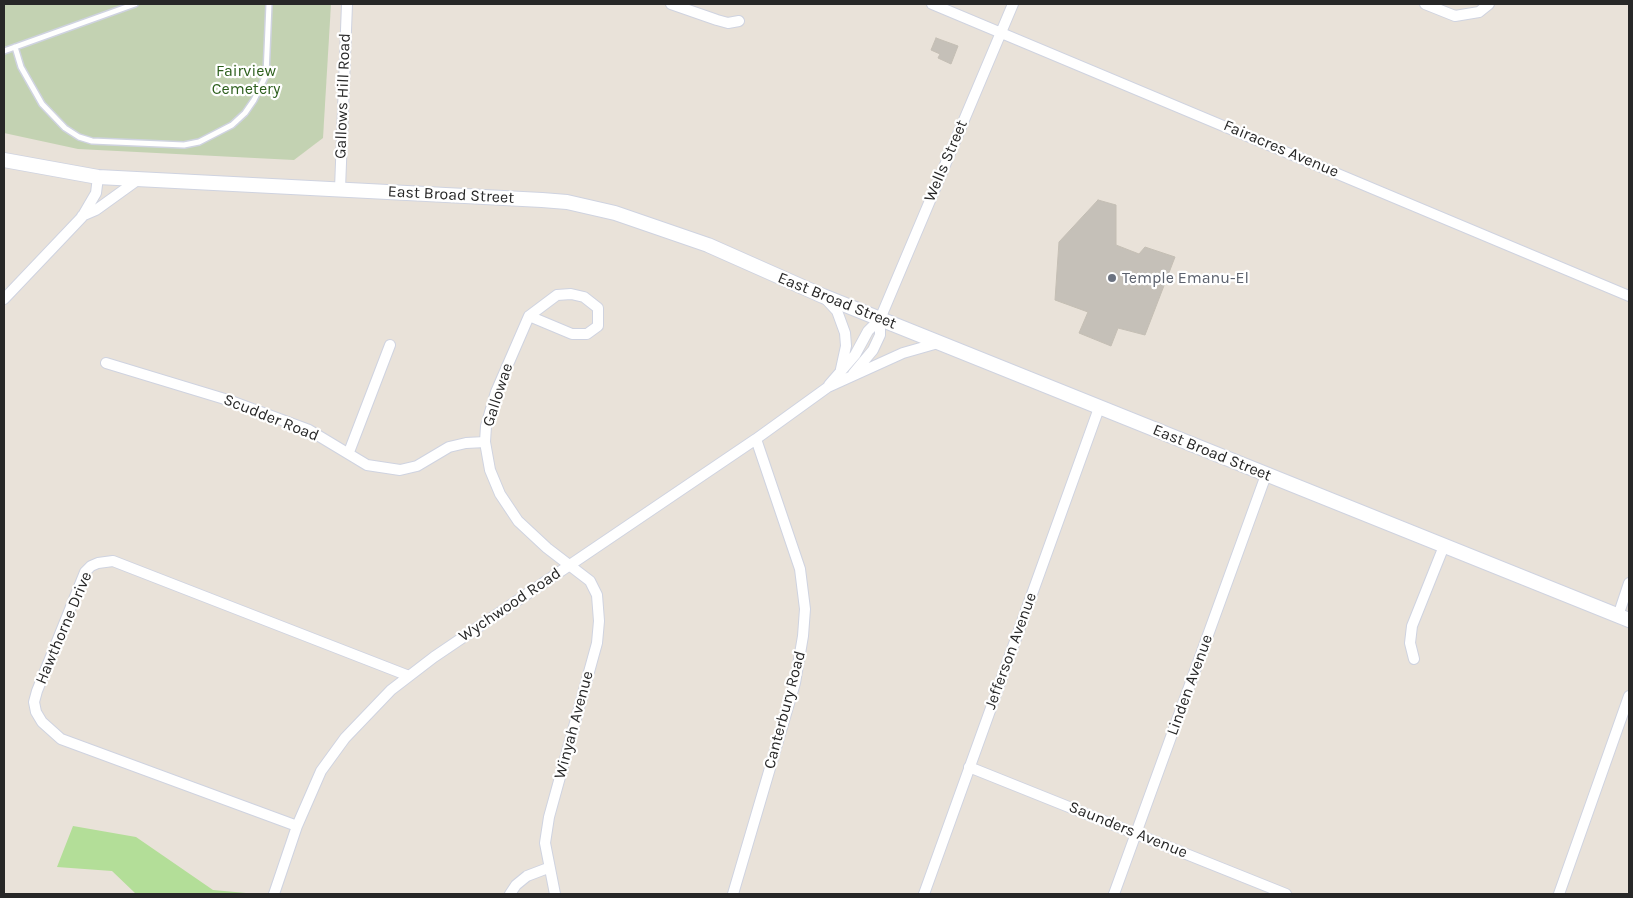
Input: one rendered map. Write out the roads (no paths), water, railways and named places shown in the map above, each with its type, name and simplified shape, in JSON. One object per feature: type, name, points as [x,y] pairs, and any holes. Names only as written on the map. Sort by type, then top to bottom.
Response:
[{"type":"street","name":"Gallows Hill Road","points":[[340,189],[347,4]]},
{"type":"street","points":[[671,4],[728,23],[739,21]]},
{"type":"street","name":"Fairacres Avenue","points":[[932,4],[1629,296]]},
{"type":"street","name":"Wells Street","points":[[880,319],[1013,4]]},
{"type":"street","points":[[1424,4],[1455,16],[1479,12],[1489,4]]},
{"type":"street","name":"East Broad Street","points":[[4,160],[98,177],[542,200],[591,207],[639,220],[708,246],[938,343],[1624,618]]},
{"type":"street","points":[[4,299],[82,217],[96,193],[98,177]]},
{"type":"street","points":[[82,217],[96,210],[138,179]]},
{"type":"street","name":"Gallowae","points":[[529,316],[544,320],[572,334],[587,334],[598,326],[598,308],[584,297],[572,294],[557,295],[529,316],[496,392],[486,426],[485,442],[490,470],[500,494],[518,521],[547,548],[570,564]]},
{"type":"street","name":"Wychwood Road","points":[[823,296],[837,311],[846,333],[846,346],[841,370]]},
{"type":"street","name":"Wychwood Road","points":[[274,894],[297,826],[321,771],[345,738],[370,710],[409,676],[570,564],[756,439],[828,386],[855,355],[868,331],[880,319]]},
{"type":"street","name":"Wychwood Road","points":[[848,379],[873,350],[880,335],[880,319]]},
{"type":"street","name":"Wychwood Road","points":[[828,386],[848,379],[903,353],[938,343]]},
{"type":"street","points":[[349,452],[390,345]]},
{"type":"street","name":"Scudder Road","points":[[106,363],[228,400],[309,430],[349,452],[367,465],[400,470],[417,466],[449,447],[466,443],[485,442]]},
{"type":"street","name":"Jefferson Avenue","points":[[924,894],[1099,408]]},
{"type":"street","name":"Canterbury Road","points":[[733,894],[796,683],[805,609],[800,570],[756,439]]},
{"type":"street","name":"Linden Avenue","points":[[1114,894],[1266,475]]},
{"type":"street","points":[[1414,660],[1410,643],[1412,626],[1444,546]]},
{"type":"street","name":"Hawthorne Drive","points":[[297,826],[61,739],[42,722],[36,712],[34,702],[86,572],[91,566],[98,563],[113,561],[409,676]]},
{"type":"street","name":"Winyah Avenue","points":[[555,894],[548,868],[545,843],[549,817],[597,643],[598,628],[596,595],[590,581],[570,564]]},
{"type":"street","points":[[1624,618],[1629,583]]},
{"type":"street","points":[[1559,894],[1629,696]]},
{"type":"street","name":"Saunders Avenue","points":[[969,767],[1286,894]]},
{"type":"street","points":[[510,894],[516,885],[527,876],[548,868]]},
{"type":"lane","points":[[4,51],[134,4]]},
{"type":"lane","points":[[14,47],[21,67],[42,104],[65,128],[79,137],[92,141],[184,146],[199,142],[232,125],[245,113],[254,100],[266,75],[269,4]]},
{"type":"place","name":"Temple Emanu-El","points":[[1112,278]]},
{"type":"park label","name":"Fairview Cemetery","points":[[246,80]]}]
